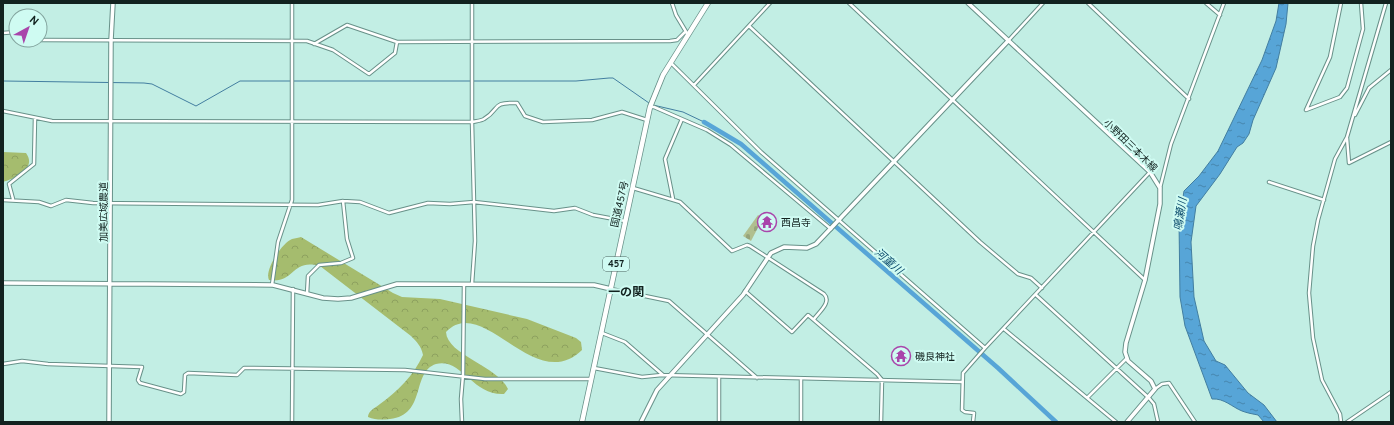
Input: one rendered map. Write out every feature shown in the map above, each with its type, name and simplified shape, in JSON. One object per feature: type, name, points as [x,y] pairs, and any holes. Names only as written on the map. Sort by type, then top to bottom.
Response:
[{"type":"highway","name":"国道457号","points":[[582,422],[650,107],[654,94],[670,63],[687,33],[708,3]]},
{"type":"street","name":"加美広域農道","points":[[109,422],[111,40],[113,3]]},
{"type":"street","points":[[272,285],[279,235],[292,204],[292,3]]},
{"type":"street","points":[[472,3],[472,122],[475,241],[472,284]]},
{"type":"street","points":[[314,44],[347,25],[397,42],[670,41],[677,40],[687,33],[676,15],[672,3]]},
{"type":"street","points":[[694,85],[770,3]]},
{"type":"street","points":[[850,3],[1145,280]]},
{"type":"street","name":"小野田三本木線","points":[[968,3],[1150,172],[1160,188]]},
{"type":"street","points":[[641,422],[653,396],[666,376],[707,334],[745,291],[774,250],[784,247],[810,247],[832,228],[1043,3]]},
{"type":"street","points":[[1088,3],[1189,99]]},
{"type":"street","points":[[1206,3],[1220,15]]},
{"type":"street","points":[[1155,389],[1151,381],[1127,358],[1126,343],[1145,280],[1158,212],[1160,188],[1171,144],[1224,3]]},
{"type":"street","points":[[1341,3],[1330,57],[1306,110],[1340,97],[1347,88],[1363,29],[1361,3]]},
{"type":"street","points":[[1341,422],[1340,414],[1322,380],[1310,310],[1309,289],[1313,243],[1336,159],[1347,137],[1386,3]]},
{"type":"street","points":[[749,26],[980,242],[1018,274],[1031,278],[1042,288]]},
{"type":"street","points":[[48,40],[307,41],[333,50],[369,74],[395,53],[397,42]]},
{"type":"street","points":[[670,63],[761,152],[984,348]]},
{"type":"street","points":[[1353,117],[1369,88],[1391,70]]},
{"type":"street","points":[[3,111],[52,121],[472,122],[484,119],[497,105],[517,103],[525,116],[543,122],[592,120],[622,112],[648,120]]},
{"type":"street","points":[[650,107],[654,107],[707,130],[731,145],[766,176],[832,228]]},
{"type":"street","points":[[13,199],[9,184],[34,164],[35,118]]},
{"type":"street","points":[[673,199],[665,159],[682,119]]},
{"type":"street","points":[[1347,137],[1349,163],[1391,142]]},
{"type":"street","points":[[973,422],[974,413],[965,412],[962,410],[963,373],[984,348],[1004,329],[1150,172]]},
{"type":"street","points":[[1269,182],[1324,200]]},
{"type":"street","points":[[632,188],[680,202],[732,251],[748,245],[826,295],[827,302],[814,319]]},
{"type":"street","points":[[3,200],[13,199],[39,202],[51,206],[66,200],[93,203],[292,204],[328,204],[343,201],[364,202],[389,213],[428,204],[474,202],[554,211],[575,208],[593,215],[625,221]]},
{"type":"street","points":[[307,294],[308,276],[319,265],[341,263],[353,258],[347,239],[343,201]]},
{"type":"street","points":[[3,283],[272,285],[293,289],[323,298],[338,299],[351,298],[397,284],[594,285],[669,300],[758,378]]},
{"type":"street","points":[[462,422],[461,399],[463,375],[464,285]]},
{"type":"street","points":[[292,422],[293,289]]},
{"type":"street","points":[[745,291],[792,332],[808,315],[882,380],[881,422]]},
{"type":"street","points":[[1036,295],[1149,398],[1154,404],[1158,422]]},
{"type":"street","points":[[1004,329],[1088,397],[1116,422]]},
{"type":"street","points":[[602,332],[625,342],[666,376]]},
{"type":"street","points":[[1088,397],[1127,358]]},
{"type":"street","points":[[3,364],[22,361],[48,364],[142,367],[138,380],[140,383],[181,394],[184,392],[186,375],[188,373],[237,374],[244,368],[405,370],[463,375],[485,379],[591,379]]},
{"type":"street","points":[[594,368],[642,377],[666,376],[962,382]]},
{"type":"street","points":[[719,377],[719,422]]},
{"type":"street","points":[[801,379],[801,422]]},
{"type":"street","points":[[1127,422],[1149,398],[1155,389],[1166,382],[1169,383],[1195,422]]},
{"type":"street","points":[[1347,422],[1391,392]]},
{"type":"green space","points":[[3,152],[26,153],[29,158],[29,163],[24,172],[3,182]]},
{"type":"green space","points":[[758,215],[763,218],[751,241],[743,236]]},
{"type":"green space","points":[[301,237],[402,297],[440,299],[527,319],[576,338],[581,342],[582,350],[564,361],[546,361],[528,354],[493,333],[476,325],[461,323],[446,332],[449,340],[463,354],[503,381],[508,389],[504,394],[493,393],[484,389],[475,384],[453,366],[445,363],[436,364],[428,368],[423,375],[414,402],[409,410],[402,416],[379,420],[368,417],[370,411],[393,394],[410,376],[423,355],[422,352],[418,344],[411,336],[320,266],[311,264],[303,265],[284,278],[269,280],[268,276],[271,264],[279,251],[292,239]]},
{"type":"water","points":[[1279,3],[1288,3],[1286,24],[1276,68],[1253,120],[1249,134],[1243,143],[1237,147],[1220,174],[1196,206],[1191,242],[1194,297],[1204,341],[1216,361],[1225,365],[1248,393],[1264,405],[1277,422],[1264,422],[1258,415],[1242,411],[1220,400],[1212,399],[1185,326],[1180,297],[1179,221],[1184,191],[1199,176],[1218,151],[1262,60],[1276,21]]},
{"type":"waterway","points":[[3,81],[152,84],[196,106],[240,81],[576,81],[613,78],[649,103]]},
{"type":"waterway","points":[[653,105],[683,112],[704,122]]},
{"type":"waterway","name":"河童川","points":[[704,122],[741,144],[998,368],[1056,422]]},
{"type":"place","name":"西昌寺","points":[[767,222]]},
{"type":"place","name":"磯良神社","points":[[901,356]]},
{"type":"district","name":"一の関","points":[[626,292]]},
{"type":"water label","name":"鳴瀬川","points":[[1180,214]]}]
